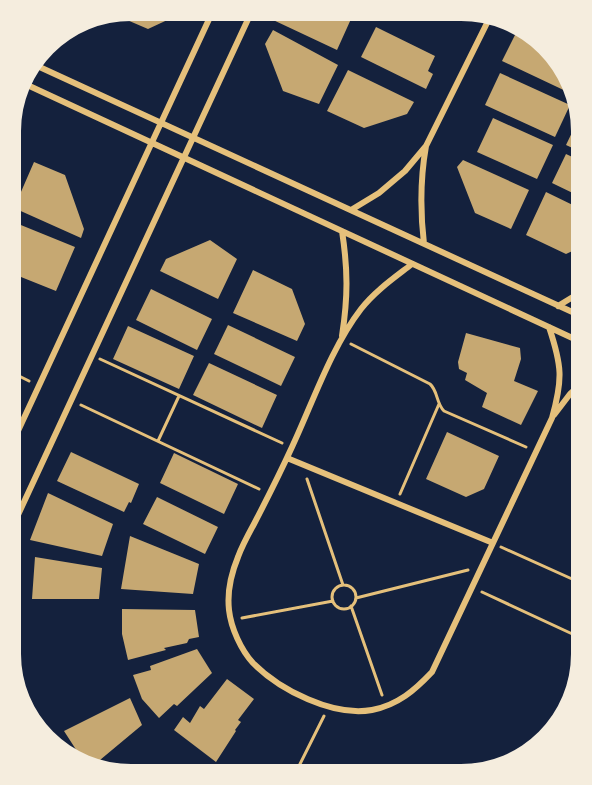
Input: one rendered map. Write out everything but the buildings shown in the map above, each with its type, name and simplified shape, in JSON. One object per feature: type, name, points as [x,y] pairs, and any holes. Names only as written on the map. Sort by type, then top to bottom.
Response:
[{"type":"street","points":[[21,425],[208,21]]},
{"type":"street","points":[[21,508],[247,21]]},
{"type":"street","points":[[351,210],[379,193],[405,171],[426,146],[486,24]]},
{"type":"street","points":[[41,68],[571,312]]},
{"type":"street","points":[[30,87],[571,337]]},
{"type":"street","points":[[424,244],[420,200],[426,146]]},
{"type":"street","points":[[342,231],[347,266],[347,301],[342,340]]},
{"type":"street","points":[[412,264],[386,284],[362,309],[342,340],[287,458],[238,555],[229,583],[229,611],[237,638],[252,662],[273,680],[296,693],[328,706],[347,710],[371,710],[394,703],[416,690],[432,672],[552,418],[560,388],[560,377],[559,357],[549,327]]},
{"type":"street","points":[[558,306],[571,298]]},
{"type":"street","points":[[552,418],[571,393]]},
{"type":"street","points":[[287,458],[493,543]]},
{"type":"path","points":[[342,340],[430,384],[444,411],[536,451]]},
{"type":"path","points":[[92,356],[292,447]]},
{"type":"path","points":[[21,377],[39,386]]},
{"type":"path","points":[[158,441],[179,396]]},
{"type":"path","points":[[71,401],[269,494]]},
{"type":"path","points":[[395,504],[439,404]]},
{"type":"path","points":[[303,465],[343,585]]},
{"type":"path","points":[[493,543],[571,578]]},
{"type":"path","points":[[356,598],[354,590],[343,585],[335,589],[333,593],[333,601],[338,608],[343,609],[351,606],[356,598],[482,567]]},
{"type":"path","points":[[472,587],[571,633]]},
{"type":"path","points":[[231,620],[333,601]]},
{"type":"path","points":[[351,606],[386,706]]},
{"type":"path","points":[[300,764],[328,706]]}]
